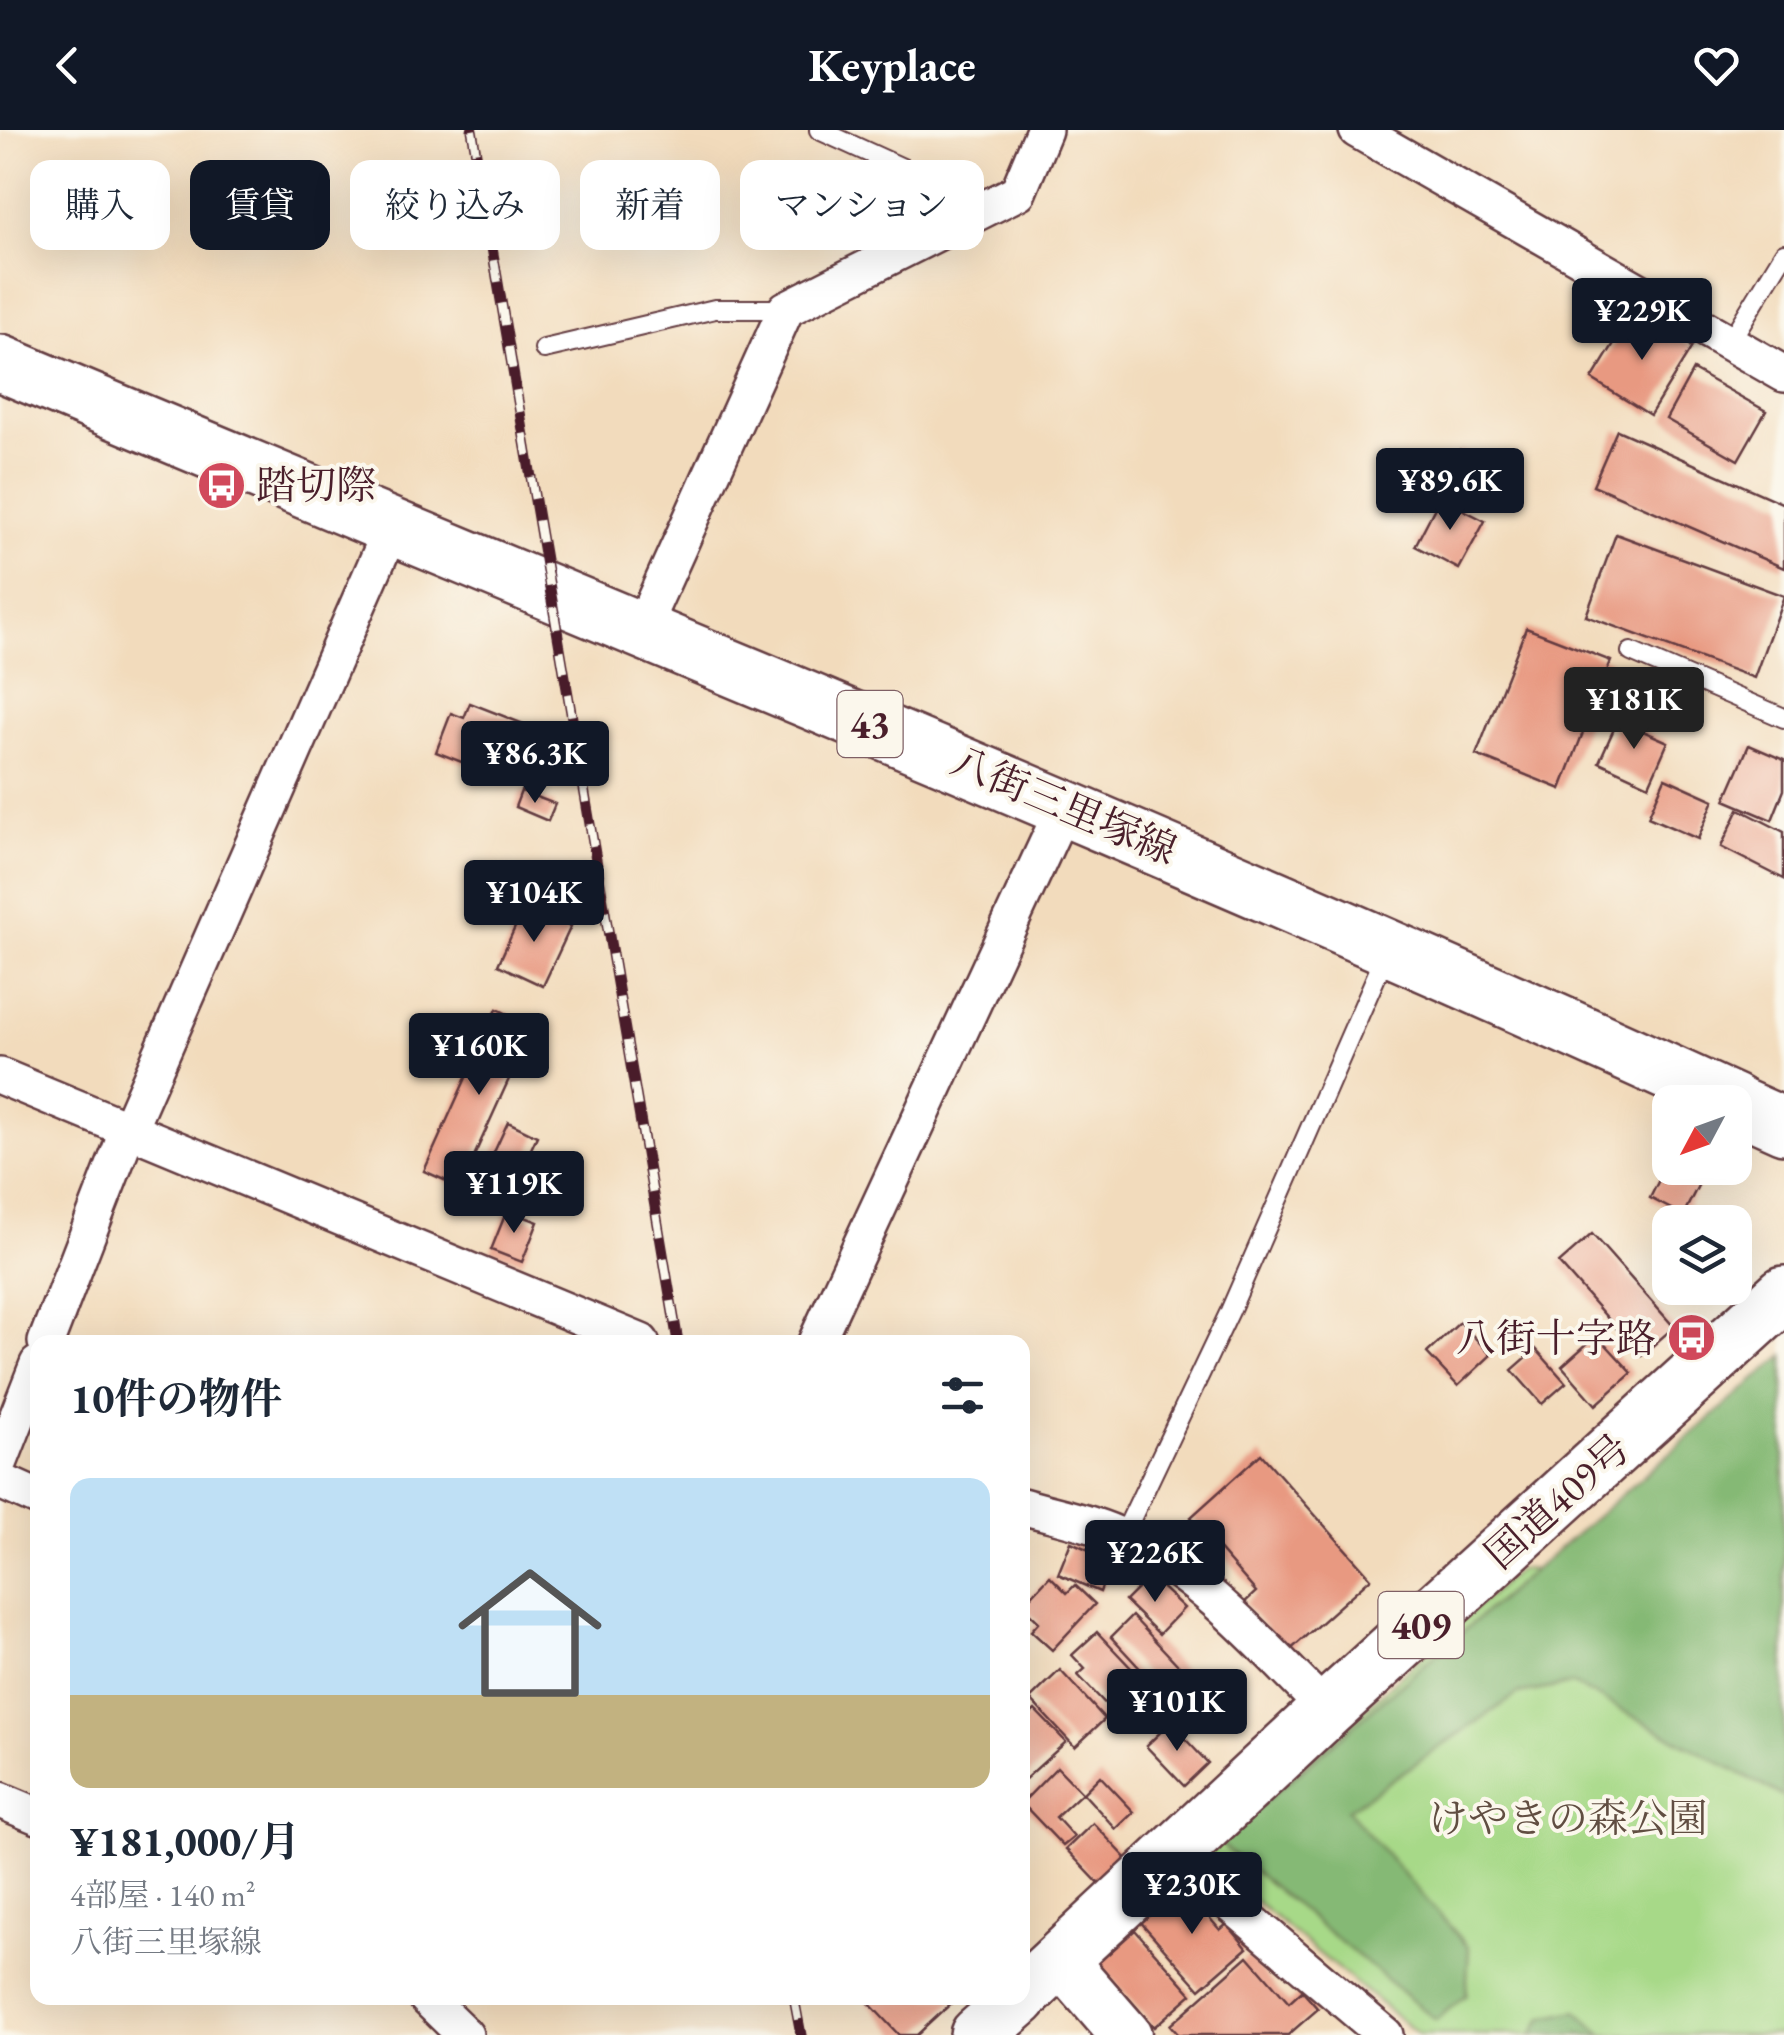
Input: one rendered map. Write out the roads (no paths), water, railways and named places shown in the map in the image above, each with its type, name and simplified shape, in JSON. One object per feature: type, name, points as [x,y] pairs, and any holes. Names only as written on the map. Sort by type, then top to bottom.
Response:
[{"type":"main road","name":"八街三里塚線","points":[[0,362],[1065,805],[1390,945],[1695,1085]]},
{"type":"main road","name":"八街三里塚線","points":[[1752,1111],[1784,1126]]},
{"type":"main road","name":"国道409号","points":[[1035,1984],[1327,1710],[1784,1294]]},
{"type":"main road","name":"国道409号","points":[[978,2035],[1012,2005]]},
{"type":"street","points":[[642,628],[786,309],[1018,192],[1044,130]]},
{"type":"street","points":[[1357,130],[1784,374]]},
{"type":"street","points":[[49,1335],[128,1130],[392,528]]},
{"type":"street","points":[[819,1335],[1065,805]]},
{"type":"street","points":[[0,1076],[589,1333]]},
{"type":"street","points":[[0,1460],[30,1384]]},
{"type":"street","points":[[0,1481],[30,1494]]},
{"type":"street","points":[[1030,1508],[1123,1536],[1169,1563],[1327,1710]]},
{"type":"street","points":[[0,1800],[30,1813]]},
{"type":"street","points":[[1173,1855],[1385,2035]]},
{"type":"street","points":[[1035,1984],[1126,2035]]},
{"type":"street","points":[[434,2005],[465,2035]]},
{"type":"lane","points":[[820,130],[988,207]]},
{"type":"lane","points":[[1729,343],[1784,253]]},
{"type":"lane","points":[[544,349],[715,309],[786,309]]},
{"type":"lane","points":[[1632,652],[1784,718]]},
{"type":"lane","points":[[1123,1536],[1230,1311],[1390,945]]},
{"type":"railway","points":[[472,130],[677,1335]]},
{"type":"railway","points":[[795,2005],[801,2035]]},
{"type":"place","name":"踏切際","points":[[221,485]]},
{"type":"place","name":"八街十字路","points":[[1691,1338]]},
{"type":"park label","name":"けやきの森公園","points":[[1568,1818]]}]
